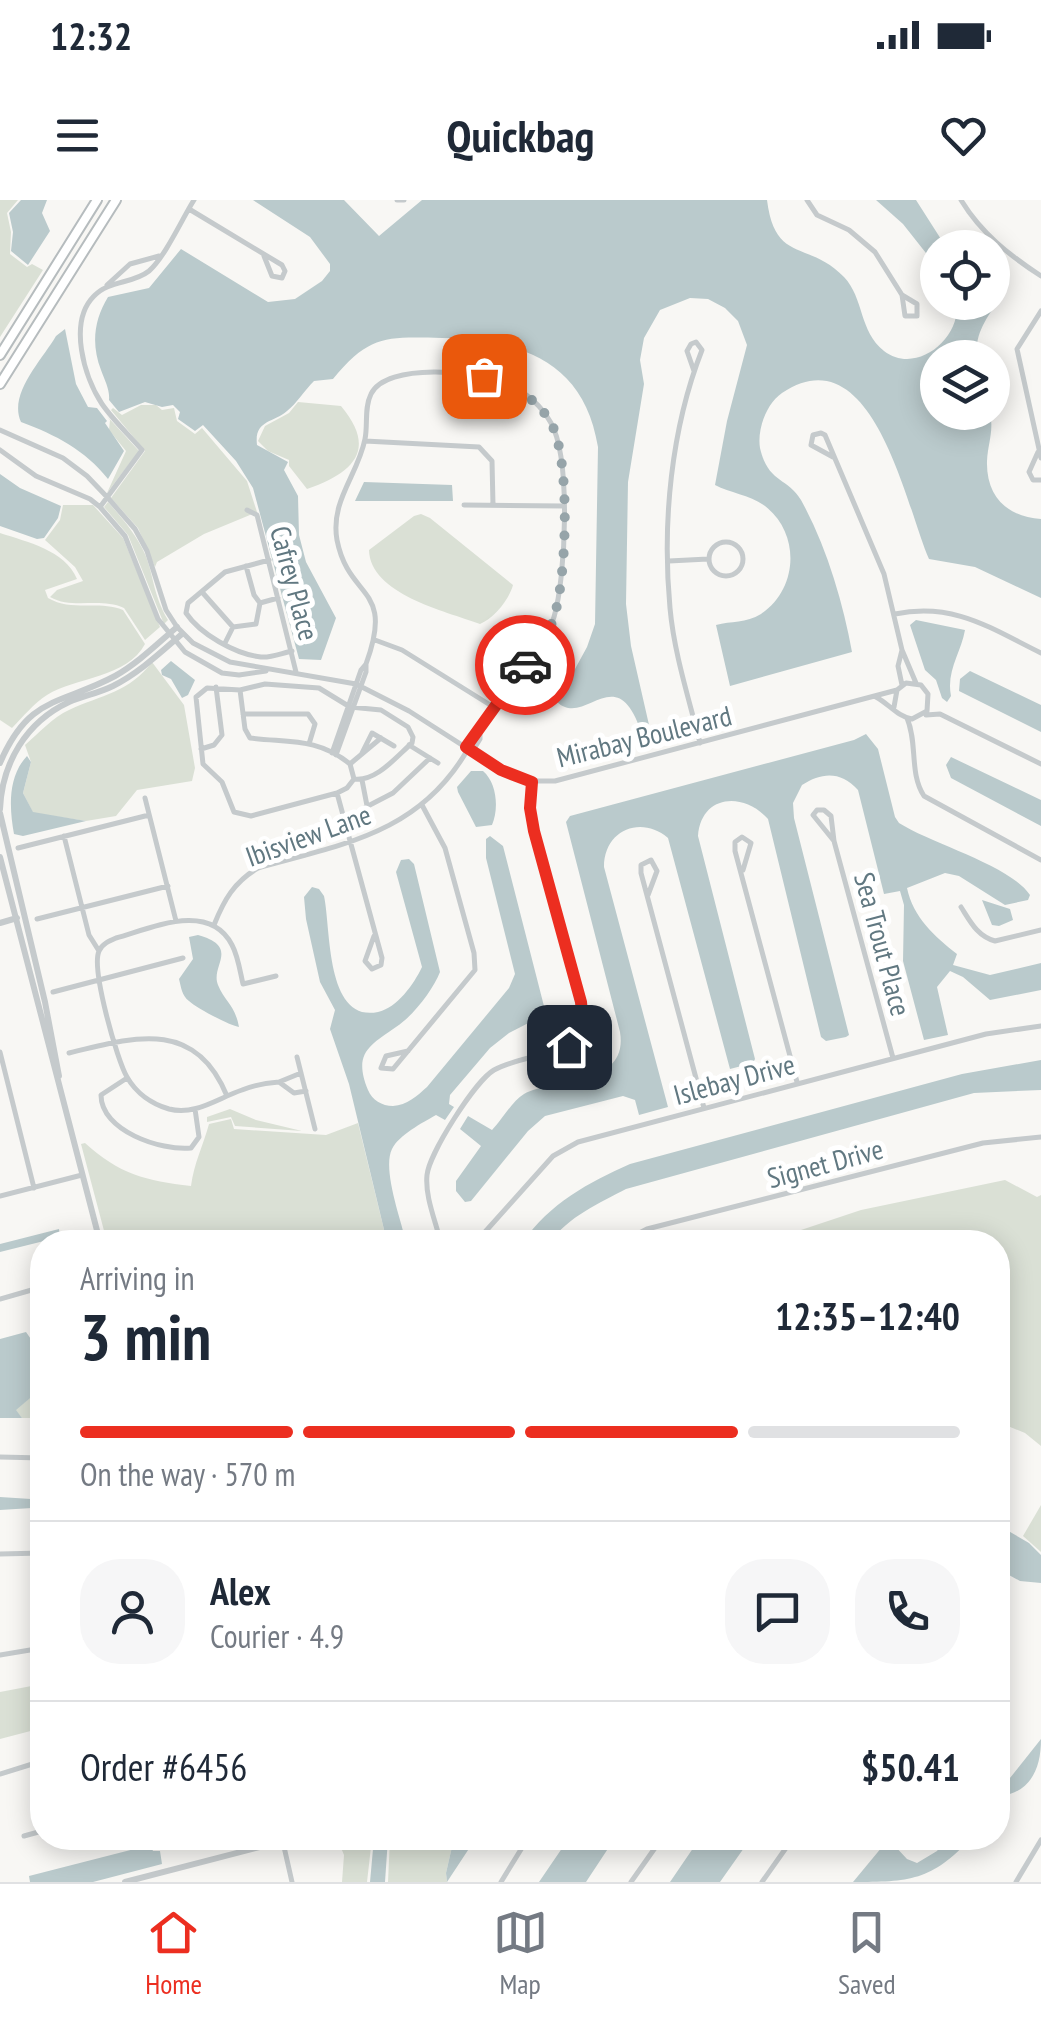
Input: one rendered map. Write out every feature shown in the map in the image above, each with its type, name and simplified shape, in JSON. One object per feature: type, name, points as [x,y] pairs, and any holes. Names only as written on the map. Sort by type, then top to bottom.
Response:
[{"type":"main road","points":[[0,355],[97,200]]},
{"type":"main road","points":[[0,384],[116,200]]},
{"type":"street","points":[[107,285],[143,274],[160,256],[194,200]]},
{"type":"street","points":[[807,200],[817,214],[862,240],[886,267],[902,295],[905,316],[917,316],[917,304],[902,295]]},
{"type":"street","points":[[961,200],[999,246],[1041,276]]},
{"type":"street","points":[[189,209],[282,266],[282,278],[272,276],[264,256]]},
{"type":"street","points":[[100,507],[142,450],[100,402],[84,361],[84,311],[96,293],[123,268],[160,256]]},
{"type":"street","points":[[140,261],[143,274]]},
{"type":"street","points":[[1041,310],[1016,349],[1039,455],[1029,472],[1033,480],[1041,480]]},
{"type":"street","points":[[694,372],[687,351],[696,342],[702,350],[674,460],[668,561],[670,610],[700,744]]},
{"type":"street","name":"Ibisview Lane","points":[[214,925],[229,892],[258,868],[384,830],[422,805],[442,786],[469,749],[515,676],[536,652],[553,620],[562,572],[562,453],[551,423],[532,399],[503,382],[462,375],[387,376],[371,394],[365,441]]},
{"type":"street","points":[[0,430],[62,458],[108,498],[141,540],[163,602],[179,630],[128,678],[69,702],[43,718],[18,746],[0,794],[20,918],[97,1230]]},
{"type":"street","points":[[833,457],[813,447],[813,435],[825,435],[884,574],[902,650],[916,683],[925,689],[940,714],[1041,764]]},
{"type":"street","points":[[334,754],[375,640],[377,624],[374,607],[344,560],[336,527],[340,501],[365,441],[478,447],[492,461],[493,505]]},
{"type":"street","points":[[0,450],[36,476],[78,493],[100,507],[126,536],[152,604],[171,638]]},
{"type":"street","points":[[464,505],[563,506]]},
{"type":"street","name":"Cafrey Place","points":[[247,510],[257,515],[296,672]]},
{"type":"street","points":[[722,542],[739,548],[744,558],[737,573],[726,577],[712,570],[708,559],[712,548],[722,542]]},
{"type":"street","points":[[668,561],[708,559]]},
{"type":"street","points":[[269,560],[225,572],[188,603],[186,613],[200,630],[260,657],[292,651]]},
{"type":"street","points":[[233,627],[256,624],[260,603],[246,566]]},
{"type":"street","points":[[202,592],[233,627]]},
{"type":"street","points":[[260,603],[279,598]]},
{"type":"street","points":[[894,614],[919,610],[952,612],[1041,653]]},
{"type":"street","points":[[226,643],[233,627]]},
{"type":"street","name":"Mirabay Boulevard","points":[[179,630],[208,652],[230,662],[358,685],[501,770],[532,782],[555,781],[700,744],[916,683]]},
{"type":"street","points":[[0,763],[13,738],[39,709],[124,670],[171,638]]},
{"type":"street","name":"Mirabay Boulevard","points":[[171,638],[200,663],[222,672],[239,676],[268,670]]},
{"type":"street","points":[[375,640],[402,650],[495,708]]},
{"type":"street","points":[[894,707],[902,650]]},
{"type":"street","points":[[898,664],[909,662]]},
{"type":"street","points":[[265,684],[319,688],[350,706],[381,710],[408,727],[413,738],[409,745],[372,776],[354,779],[336,794],[241,816],[234,812],[222,782],[202,764],[196,697],[202,690],[216,687],[240,690],[265,684]]},
{"type":"street","points":[[200,749],[214,746],[222,734],[216,687]]},
{"type":"street","points":[[240,690],[250,738],[310,744],[350,764],[354,779]]},
{"type":"street","points":[[873,696],[907,718],[912,730],[915,777],[924,796],[1041,860]]},
{"type":"street","points":[[912,730],[930,699]]},
{"type":"street","points":[[243,714],[308,714],[315,724],[310,744]]},
{"type":"street","points":[[907,718],[940,714]]},
{"type":"street","points":[[350,764],[381,738],[394,746]]},
{"type":"street","points":[[409,745],[438,763]]},
{"type":"street","points":[[366,807],[393,793],[430,758]]},
{"type":"street","points":[[362,780],[370,820]]},
{"type":"street","points":[[440,1230],[426,1187],[428,1167],[481,1080],[493,1071],[569,1047],[583,1025],[581,1002],[534,831],[530,808],[532,782]]},
{"type":"street","points":[[336,794],[350,843],[374,936],[381,964],[372,969],[365,961],[374,936]]},
{"type":"street","points":[[145,798],[176,921]]},
{"type":"street","points":[[408,1051],[386,1056],[380,1068],[392,1069],[408,1051],[474,970],[474,953],[445,848],[422,805]]},
{"type":"street","name":"Sea Trout Place","points":[[834,840],[815,821],[812,815],[817,810],[831,816],[834,840],[893,1058]]},
{"type":"street","points":[[18,848],[149,815]]},
{"type":"street","points":[[64,836],[91,943],[99,951]]},
{"type":"street","points":[[743,870],[752,843],[742,837],[735,842],[736,850],[798,1083]]},
{"type":"street","points":[[0,857],[20,918]]},
{"type":"street","points":[[648,895],[657,871],[651,860],[641,865],[648,895],[704,1108]]},
{"type":"street","points":[[37,919],[168,886]]},
{"type":"street","points":[[961,907],[981,935],[994,941],[1041,930]]},
{"type":"street","points":[[0,923],[20,918]]},
{"type":"street","points":[[276,976],[243,984],[232,944],[214,925],[176,921],[106,942],[96,963],[128,1078],[150,1101],[169,1109],[195,1109],[301,1072]]},
{"type":"street","points":[[52,992],[183,958]]},
{"type":"street","name":"Islebay Drive","points":[[487,1230],[565,1147],[986,1034],[1041,1026]]},
{"type":"street","points":[[69,1053],[148,1037],[178,1042],[205,1060],[227,1096]]},
{"type":"street","points":[[0,1052],[34,1188]]},
{"type":"street","points":[[297,1056],[315,1129]]},
{"type":"street","points":[[128,1078],[101,1096],[102,1107],[114,1122],[145,1140],[191,1148],[199,1137],[195,1109]]},
{"type":"street","points":[[279,1082],[294,1092],[306,1091]]},
{"type":"street","name":"Signet Drive","points":[[647,1230],[983,1143],[1041,1136]]},
{"type":"street","points":[[0,1196],[82,1175]]},
{"type":"street","points":[[0,1298],[30,1290]]},
{"type":"street","points":[[0,1458],[30,1458]]},
{"type":"street","points":[[0,1554],[30,1553]]},
{"type":"street","points":[[0,1655],[30,1650]]},
{"type":"street","points":[[0,1774],[30,1765]]},
{"type":"street","points":[[24,1836],[30,1834]]},
{"type":"street","points":[[1016,1882],[1041,1840]]},
{"type":"street","points":[[125,1882],[242,1850]]},
{"type":"street","points":[[285,1850],[292,1882]]},
{"type":"street","points":[[500,1882],[520,1850]]},
{"type":"street","points":[[631,1882],[654,1850]]},
{"type":"street","points":[[762,1882],[785,1850]]},
{"type":"shaded area","points":[[0,200],[18,200],[7,213],[10,254],[27,267],[32,264],[43,270],[0,337]]},
{"type":"shaded area","points":[[21,200],[47,200],[42,213],[50,231],[28,265],[11,251],[9,213]]},
{"type":"shaded area","points":[[253,200],[344,200],[379,236],[422,200],[767,200],[771,220],[785,243],[818,258],[844,277],[876,343],[896,357],[920,356],[920,430],[991,430],[987,461],[995,494],[1018,514],[1041,519],[1041,598],[975,567],[929,559],[881,434],[862,405],[840,386],[814,380],[782,393],[771,404],[759,441],[768,468],[796,493],[810,517],[832,574],[852,652],[730,686],[716,625],[755,617],[773,603],[788,576],[789,546],[785,531],[765,506],[715,485],[747,345],[738,321],[725,308],[708,299],[690,298],[660,310],[644,338],[640,360],[644,384],[628,482],[626,604],[631,646],[652,738],[643,738],[633,713],[623,701],[612,697],[568,708],[557,702],[595,624],[598,447],[579,394],[563,375],[522,350],[497,344],[442,338],[381,341],[358,353],[333,379],[314,381],[282,415],[261,426],[257,445],[288,462],[284,470],[298,496],[299,535],[306,562],[336,618],[321,660],[299,659],[253,488],[236,461],[203,425],[195,431],[178,419],[180,412],[173,405],[162,407],[145,402],[119,412],[109,400],[95,342],[97,323],[108,297],[149,288],[181,249],[268,302],[295,299],[330,271],[330,264],[310,237]]},
{"type":"shaded area","points":[[876,200],[916,200],[935,230],[920,230],[920,246]]},
{"type":"shaded area","points":[[955,320],[986,320],[979,340],[944,340]]},
{"type":"shaded area","points":[[65,329],[76,384],[88,407],[97,408],[107,421],[124,451],[108,479],[69,444],[21,422],[18,411],[23,389],[56,336]]},
{"type":"shaded area","points":[[298,402],[341,406],[358,435],[359,447],[348,467],[307,489],[289,466],[289,460],[268,451],[258,441],[265,426],[289,413]]},
{"type":"shaded area","points":[[141,405],[156,405],[162,410],[174,408],[177,421],[195,434],[202,428],[247,481],[257,512],[204,534],[157,562],[155,567],[138,528],[111,498],[145,451],[111,410],[122,415]]},
{"type":"shaded area","points":[[106,415],[139,451],[107,493],[126,451],[109,430]]},
{"type":"shaded area","points":[[0,474],[20,488],[61,506],[44,538],[0,526]]},
{"type":"shaded area","points":[[364,482],[452,485],[453,501],[355,501]]},
{"type":"shaded area","points":[[108,502],[145,554],[168,620],[164,624],[128,535],[104,507]]},
{"type":"shaded area","points":[[63,505],[93,505],[123,538],[160,627],[145,640],[124,608],[105,603],[68,603],[50,597],[57,590],[83,581],[75,567],[45,540],[60,520]]},
{"type":"shaded area","points":[[421,514],[513,585],[496,613],[480,624],[412,599],[382,578],[373,565],[369,550]]},
{"type":"shaded area","points":[[0,533],[44,548],[71,569],[77,579],[45,590],[48,598],[66,604],[123,610],[145,644],[126,664],[47,695],[12,728],[0,720]]},
{"type":"shaded area","points":[[916,620],[965,630],[947,702],[936,680],[925,670],[910,625]]},
{"type":"shaded area","points":[[171,661],[195,680],[188,695],[182,698],[171,679],[162,675],[161,670]]},
{"type":"shaded area","points":[[152,662],[184,705],[195,768],[192,781],[137,790],[116,816],[86,821],[33,813],[23,793],[31,762],[25,745],[57,717],[125,686]]},
{"type":"shaded area","points":[[970,671],[1041,705],[1041,732],[959,691],[960,679]]},
{"type":"shaded area","points":[[866,734],[878,749],[899,823],[1006,874],[1030,895],[1028,900],[1005,905],[959,876],[945,873],[907,888],[920,917],[957,954],[953,965],[990,975],[1041,963],[1041,990],[990,1000],[950,971],[937,987],[948,1035],[924,1040],[903,961],[904,905],[900,891],[884,894],[858,790],[845,779],[817,778],[802,785],[793,803],[794,818],[849,1035],[826,1041],[821,1037],[768,819],[747,804],[725,802],[707,812],[698,836],[755,1059],[730,1069],[668,838],[647,828],[626,830],[610,844],[604,867],[668,1107],[639,1115],[635,1100],[623,1096],[545,1116],[471,1201],[465,1202],[456,1191],[456,1181],[481,1146],[460,1129],[468,1116],[492,1130],[524,1094],[602,1071],[620,1050],[620,1032],[566,822],[570,816]]},
{"type":"shaded area","points":[[27,756],[31,762],[23,793],[33,812],[86,821],[23,836],[14,834],[12,792],[16,773]]},
{"type":"shaded area","points":[[951,757],[1041,800],[1041,826],[951,778],[946,765]]},
{"type":"shaded area","points":[[471,771],[483,771],[494,789],[492,825],[476,827],[458,792],[457,787]]},
{"type":"shaded area","points":[[490,836],[503,846],[546,1014],[490,1048],[450,1095],[449,1104],[454,1107],[445,1120],[436,1115],[395,1144],[389,1169],[403,1230],[384,1230],[349,1084],[330,1029],[335,1010],[320,982],[304,897],[312,887],[324,896],[334,970],[348,1003],[361,1011],[385,1010],[410,988],[422,967],[396,872],[401,860],[409,859],[414,864],[440,972],[416,1010],[366,1052],[362,1067],[368,1090],[375,1099],[389,1106],[403,1104],[427,1087],[509,988],[515,974],[486,858],[486,839]]},
{"type":"shaded area","points":[[982,900],[1010,909],[1013,920],[992,925]]},
{"type":"shaded area","points":[[198,935],[211,940],[221,951],[218,985],[239,1027],[199,1008],[183,994],[179,979],[193,959],[189,937]]},
{"type":"shaded area","points":[[1041,1060],[1041,1090],[974,1093],[626,1189],[595,1205],[561,1230],[532,1230],[571,1196],[630,1164],[962,1074]]},
{"type":"shaded area","points":[[230,1109],[302,1131],[235,1126],[231,1117],[207,1122],[207,1117]]},
{"type":"shaded area","points":[[231,1119],[234,1129],[326,1135],[358,1123],[384,1230],[104,1230],[81,1144],[134,1174],[191,1186],[209,1124]]},
{"type":"shaded area","points":[[1005,1180],[1037,1197],[1041,1195],[1041,1446],[1010,1427],[1010,1230],[801,1230],[861,1210]]},
{"type":"shaded area","points":[[30,1236],[30,1244],[0,1252],[0,1244]]},
{"type":"shaded area","points":[[26,1332],[30,1338],[30,1398],[16,1410],[22,1418],[0,1418],[0,1339]]},
{"type":"shaded area","points":[[30,1398],[30,1418],[22,1418],[15,1410]]},
{"type":"shaded area","points":[[0,1497],[30,1499],[30,1508],[0,1510]]},
{"type":"shaded area","points":[[1041,1505],[1041,1552],[1023,1536]]},
{"type":"shaded area","points":[[1010,1532],[1041,1555],[1041,1583],[1010,1576]]},
{"type":"shaded area","points":[[30,1686],[30,1731],[0,1739],[0,1692]]},
{"type":"shaded area","points":[[1041,1739],[1037,1768],[1028,1783],[1010,1794],[1010,1778]]},
{"type":"shaded area","points":[[130,1850],[160,1851],[162,1864],[93,1882],[30,1882],[29,1876]]},
{"type":"shaded area","points":[[342,1850],[371,1850],[367,1882],[342,1882]]},
{"type":"shaded area","points":[[373,1850],[387,1850],[385,1882],[370,1882]]},
{"type":"shaded area","points":[[389,1850],[451,1850],[447,1882],[388,1882]]},
{"type":"shaded area","points":[[451,1850],[468,1850],[447,1882]]},
{"type":"shaded area","points":[[561,1850],[607,1850],[586,1882],[539,1882]]},
{"type":"shaded area","points":[[692,1850],[743,1850],[720,1882],[670,1882]]},
{"type":"shaded area","points":[[880,1850],[899,1850],[917,1863],[937,1851],[959,1850],[918,1876],[853,1882]]},
{"type":"way so far","points":[[484,376],[515,387],[532,399],[551,423],[562,453],[559,598],[545,638],[525,665]]},
{"type":"route","points":[[525,665],[466,747],[501,770],[532,782],[530,808],[534,831],[581,1002],[583,1025],[569,1047]]}]
